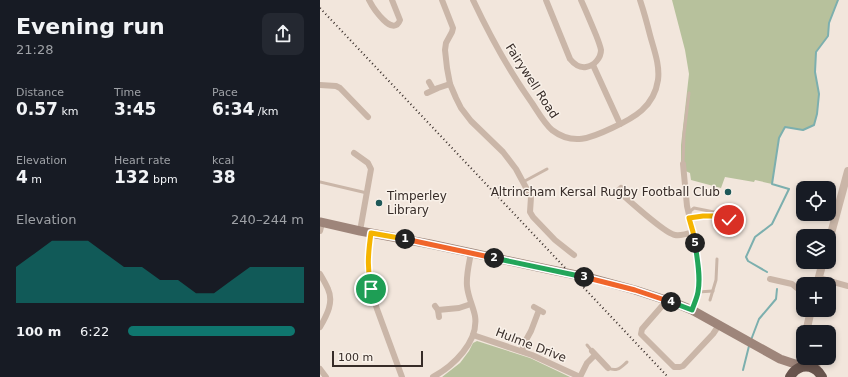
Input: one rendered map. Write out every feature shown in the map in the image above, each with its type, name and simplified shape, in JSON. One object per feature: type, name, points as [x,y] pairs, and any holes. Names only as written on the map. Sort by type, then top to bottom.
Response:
[{"type":"highway","points":[[791,376],[802,365]]},
{"type":"highway","points":[[806,365],[820,374]]},
{"type":"main road","points":[[320,225],[371,233],[547,268],[635,290],[692,310],[780,359],[796,364]]},
{"type":"main road","points":[[780,359],[787,366],[791,376]]},
{"type":"street","points":[[369,0],[381,18],[391,26],[395,26],[398,25],[400,20],[392,0]]},
{"type":"street","points":[[442,0],[453,28],[452,34],[447,41],[445,48],[450,84],[456,98],[466,115],[476,127],[506,156],[516,169],[530,197],[531,215],[555,240],[572,251]]},
{"type":"street","name":"Fairywell Road","points":[[473,0],[510,70],[543,120],[552,130],[565,137],[573,139],[593,137],[634,117],[644,109],[654,93],[658,80],[657,60],[640,0]]},
{"type":"street","points":[[546,0],[571,61],[580,67],[588,67],[592,65],[600,56],[600,46],[581,0]]},
{"type":"street","points":[[592,65],[620,124]]},
{"type":"street","points":[[429,82],[430,91],[450,84]]},
{"type":"street","points":[[320,85],[336,86],[340,88],[368,117]]},
{"type":"street","points":[[354,153],[370,165],[371,172],[360,231]]},
{"type":"street","points":[[683,164],[689,215],[699,275],[698,292],[692,310]]},
{"type":"street","points":[[833,229],[846,188],[848,170]]},
{"type":"street","points":[[621,188],[618,191],[661,228],[671,234],[680,236],[693,232]]},
{"type":"street","points":[[689,215],[713,216],[729,220],[729,222]]},
{"type":"street","points":[[371,233],[368,256],[371,289],[402,377]]},
{"type":"street","points":[[433,377],[459,357],[473,335],[475,316],[468,294],[467,282],[471,253]]},
{"type":"street","points":[[320,274],[328,289],[330,298],[329,308],[320,326]]},
{"type":"street","points":[[770,279],[792,284],[796,287]]},
{"type":"street","points":[[836,284],[848,286]]},
{"type":"street","points":[[437,311],[459,308],[471,304]]},
{"type":"street","points":[[662,306],[642,329],[641,334],[674,367],[683,366],[713,334],[719,325]]},
{"type":"street","points":[[522,351],[539,310]]},
{"type":"street","name":"Hulme Drive","points":[[473,335],[536,356],[580,377]]},
{"type":"street","points":[[580,377],[594,353],[608,368]]},
{"type":"street","points":[[320,369],[326,377]]},
{"type":"lane","points":[[683,164],[684,134],[689,94]]},
{"type":"lane","points":[[523,182],[547,169]]},
{"type":"lane","points":[[320,182],[367,193]]},
{"type":"lane","points":[[689,215],[694,208],[734,216]]},
{"type":"lane","points":[[710,300],[716,280],[716,259]]},
{"type":"lane","points":[[698,292],[713,291]]},
{"type":"lane","points":[[587,345],[594,353]]},
{"type":"lane","points":[[608,368],[617,370],[627,362]]},
{"type":"green space","points":[[672,0],[838,0],[829,23],[828,36],[816,52],[815,72],[819,94],[817,114],[814,125],[803,130],[785,127],[779,138],[772,184],[755,180],[754,182],[725,177],[721,188],[691,180],[690,173],[681,169],[681,145],[689,74],[685,50]]},
{"type":"green space","points":[[477,341],[530,358],[570,377],[442,377],[460,363],[473,343]]},
{"type":"waterway","points":[[767,272],[748,261],[746,257],[755,237],[772,224],[789,189],[772,184],[779,138],[785,127],[803,130],[814,125],[817,114],[819,94],[815,72],[816,52],[828,36],[829,23],[838,0]]},
{"type":"waterway","points":[[751,340],[759,319],[776,299],[777,289]]},
{"type":"waterway","points":[[743,370],[749,346]]},
{"type":"railway","points":[[320,8],[668,377]]},
{"type":"place","name":"Altrincham Kersal Rugby Football Club","points":[[728,192]]},
{"type":"place","name":"Timperley Library","points":[[379,203]]},
{"type":"route","points":[[371,289],[368,266],[371,233],[591,278],[658,297],[692,310],[697,298],[699,275],[693,232],[689,218],[713,216],[729,220]]}]
